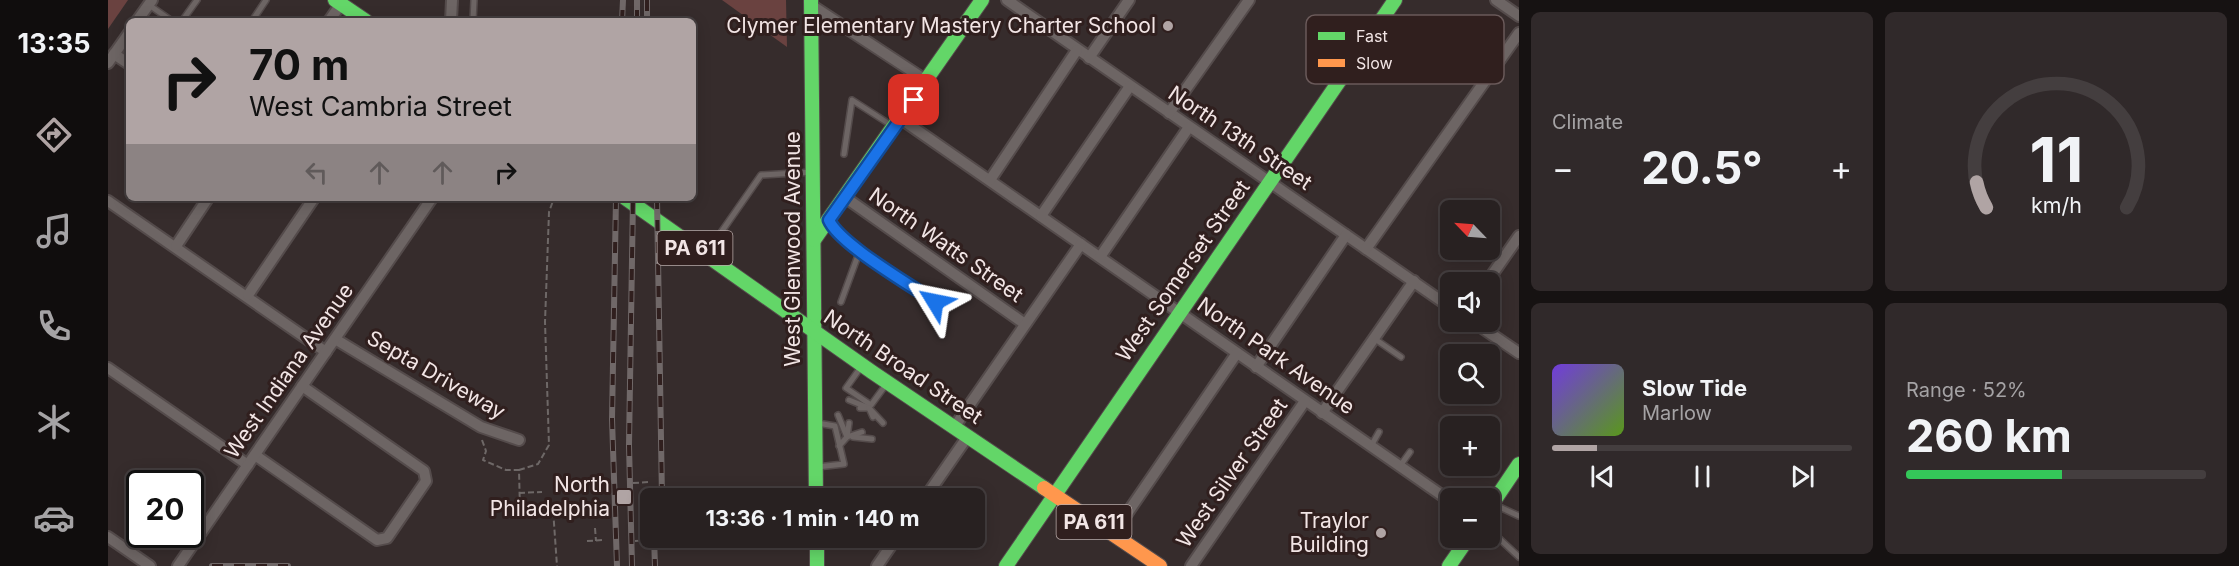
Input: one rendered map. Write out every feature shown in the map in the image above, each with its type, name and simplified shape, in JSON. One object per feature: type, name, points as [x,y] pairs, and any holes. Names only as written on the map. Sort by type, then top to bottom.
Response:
[{"type":"main road","points":[[814,240],[846,198],[982,0]]},
{"type":"main road","name":"West Somerset Street","points":[[1385,15],[1395,0]]},
{"type":"main road","points":[[338,2],[362,18]]},
{"type":"main road","name":"West Glenwood Avenue","points":[[811,2],[816,488]]},
{"type":"main road","name":"West Somerset Street","points":[[1006,566],[1337,84]]},
{"type":"main road","name":"North Broad Street","points":[[629,201],[814,332],[1160,566]]},
{"type":"main road","points":[[1500,492],[1519,464]]},
{"type":"main road","points":[[817,548],[817,566]]},
{"type":"main road","points":[[1449,566],[1461,548]]},
{"type":"street","points":[[451,18],[452,0]]},
{"type":"street","name":"North 13th Street","points":[[1007,0],[1440,300]]},
{"type":"street","points":[[1089,58],[1129,0]]},
{"type":"street","points":[[1169,113],[1249,0]]},
{"type":"street","points":[[1496,0],[1519,16]]},
{"type":"street","points":[[139,18],[150,2]]},
{"type":"street","points":[[330,18],[338,2]]},
{"type":"street","points":[[811,2],[927,81]]},
{"type":"street","points":[[1504,54],[1519,33]]},
{"type":"street","points":[[126,37],[111,58],[126,63]]},
{"type":"street","points":[[990,180],[1077,50]]},
{"type":"street","points":[[1366,249],[1483,84]]},
{"type":"street","points":[[1041,216],[1130,86]]},
{"type":"street","name":"North Park Avenue","points":[[898,123],[990,180],[1440,494]]},
{"type":"street","points":[[1100,256],[1189,126]]},
{"type":"street","name":"North Watts Street","points":[[846,198],[1024,324]]},
{"type":"street","points":[[108,201],[248,295],[326,352]]},
{"type":"street","points":[[176,246],[206,201]]},
{"type":"street","points":[[248,295],[312,201]]},
{"type":"street","name":"West Indiana Avenue","points":[[178,566],[430,201]]},
{"type":"street","points":[[1256,367],[1346,235]]},
{"type":"street","points":[[1495,272],[1519,236]]},
{"type":"street","points":[[955,426],[1081,244]]},
{"type":"street","name":"West Silver Street","points":[[1322,413],[1414,281]]},
{"type":"street","points":[[1488,332],[1519,353]]},
{"type":"street","name":"Septa Driveway","points":[[335,339],[481,427],[519,440]]},
{"type":"street","points":[[1113,534],[1237,353]]},
{"type":"street","points":[[108,368],[248,465]]},
{"type":"street","points":[[255,454],[377,540],[387,538],[426,481],[424,471],[302,386]]},
{"type":"street","name":"West Silver Street","points":[[1191,566],[1305,401]]},
{"type":"street","points":[[932,488],[968,436]]},
{"type":"street","points":[[108,537],[150,566]]},
{"type":"street","points":[[877,566],[889,548]]},
{"type":"lane","points":[[184,18],[197,0]]},
{"type":"lane","points":[[254,18],[265,2],[257,0]]},
{"type":"lane","points":[[473,18],[474,0]]},
{"type":"lane","points":[[150,2],[169,18]]},
{"type":"lane","points":[[844,154],[852,100],[898,123]]},
{"type":"lane","points":[[705,255],[761,176],[813,172]]},
{"type":"lane","points":[[829,220],[833,229],[860,250],[935,302]]},
{"type":"lane","points":[[842,302],[860,250]]},
{"type":"lane","points":[[1375,339],[1401,357]]},
{"type":"lane","points":[[862,365],[846,388],[870,407],[883,423]]},
{"type":"lane","points":[[860,408],[870,407],[888,382]]},
{"type":"lane","points":[[849,400],[870,407]]},
{"type":"lane","points":[[870,407],[873,417]]},
{"type":"lane","points":[[838,415],[848,436]]},
{"type":"lane","points":[[815,422],[835,426],[844,464],[816,467]]},
{"type":"lane","points":[[848,436],[849,423]]},
{"type":"lane","points":[[839,446],[848,436],[862,432]]},
{"type":"lane","points":[[1371,446],[1379,432]]},
{"type":"lane","points":[[848,436],[872,439]]},
{"type":"lane","points":[[1400,466],[1410,452]]},
{"type":"lane","points":[[1500,509],[1519,516]]},
{"type":"lane","points":[[1500,539],[1519,557]]},
{"type":"path","points":[[481,427],[477,436],[486,447],[483,460],[506,470],[519,470],[538,464],[549,445],[546,322],[549,212],[553,201]]},
{"type":"path","points":[[519,470],[520,510],[553,509],[557,566]]},
{"type":"path","points":[[633,483],[650,482]]},
{"type":"path","points":[[585,483],[602,483]]},
{"type":"path","points":[[519,493],[542,492]]},
{"type":"path","points":[[596,528],[596,541]]},
{"type":"path","points":[[587,541],[604,540]]},
{"type":"path","points":[[635,541],[640,540]]},
{"type":"shaded area","points":[[108,0],[128,0],[108,29]]},
{"type":"shaded area","points":[[722,0],[786,0],[787,47]]},
{"type":"railway","points":[[622,18],[623,0]]},
{"type":"railway","points":[[637,0],[637,18]]},
{"type":"railway","points":[[647,0],[647,18]]},
{"type":"railway","points":[[616,201],[612,419],[617,566]]},
{"type":"railway","points":[[632,566],[629,445],[633,201]]},
{"type":"railway","points":[[657,201],[662,488]]},
{"type":"railway","points":[[654,548],[655,566]]},
{"type":"railway","points":[[212,566],[288,566]]},
{"type":"traffic: fast","points":[[335,0],[362,18]]},
{"type":"traffic: fast","points":[[811,0],[816,488]]},
{"type":"traffic: fast","points":[[814,240],[982,0]]},
{"type":"traffic: fast","points":[[1385,15],[1395,0]]},
{"type":"traffic: fast","points":[[1006,566],[1337,84]]},
{"type":"traffic: fast","points":[[629,201],[872,372],[1044,488]]},
{"type":"traffic: fast","points":[[1500,492],[1519,464]]},
{"type":"traffic: fast","points":[[817,548],[817,566]]},
{"type":"traffic: fast","points":[[1449,566],[1461,548]]},
{"type":"traffic: slow","points":[[1044,488],[1160,566]]},
{"type":"place","name":"Clymer Elementary Mastery Charter School","points":[[1168,26]]},
{"type":"place","name":"North Philadelphia","points":[[624,497]]},
{"type":"place","name":"Traylor Building","points":[[1381,533]]},
{"type":"route","points":[[914,100],[829,220],[833,229],[860,250],[935,302]]}]
